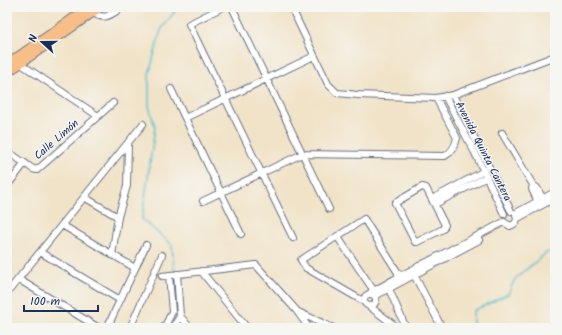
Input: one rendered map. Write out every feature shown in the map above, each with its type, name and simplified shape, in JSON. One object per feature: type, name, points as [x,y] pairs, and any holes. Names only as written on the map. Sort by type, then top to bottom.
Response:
[{"type":"main road","points":[[7,64],[91,10],[101,7]]},
{"type":"main road","points":[[7,73],[91,10]]},
{"type":"street","points":[[91,10],[100,17],[106,18],[123,7]]},
{"type":"street","points":[[223,7],[189,24],[293,238]]},
{"type":"street","points":[[232,7],[329,209]]},
{"type":"street","points":[[291,7],[328,84],[337,93],[436,98],[453,95],[555,56]]},
{"type":"street","points":[[185,118],[314,56]]},
{"type":"street","points":[[20,64],[98,116],[113,103]]},
{"type":"street","points":[[171,89],[241,234]]},
{"type":"street","name":"Avenida Quinta Cantera","points":[[453,95],[515,214]]},
{"type":"street","name":"Avenida Quinta Cantera","points":[[445,96],[504,214]]},
{"type":"street","points":[[203,201],[261,172],[302,154],[445,156],[451,152],[455,145],[456,138],[436,98]]},
{"type":"street","name":"Calle Limón","points":[[7,151],[33,169],[37,170],[98,116]]},
{"type":"street","points":[[7,292],[143,124]]},
{"type":"street","points":[[502,132],[533,185],[532,189],[540,200]]},
{"type":"street","points":[[112,255],[118,217],[127,186],[128,143]]},
{"type":"street","points":[[7,186],[25,163]]},
{"type":"street","points":[[433,202],[485,174]]},
{"type":"street","points":[[422,187],[426,188],[433,202],[445,228],[419,242],[415,242],[395,203],[422,187]]},
{"type":"street","points":[[515,214],[555,192]]},
{"type":"street","points":[[84,197],[118,217]]},
{"type":"street","points":[[505,223],[503,218],[504,214],[515,214],[555,198]]},
{"type":"street","points":[[363,301],[364,296],[389,289],[413,272],[505,223],[514,225],[515,214]]},
{"type":"street","points":[[398,328],[363,301],[306,268],[301,260],[364,219],[400,276]]},
{"type":"street","points":[[62,225],[135,268]]},
{"type":"street","points":[[337,236],[373,294],[375,303],[370,306]]},
{"type":"street","points":[[107,328],[146,245]]},
{"type":"street","points":[[40,252],[120,300]]},
{"type":"street","points":[[130,328],[162,255]]},
{"type":"street","points":[[162,276],[256,265],[296,310],[309,328]]},
{"type":"street","points":[[201,271],[247,328]]},
{"type":"street","points":[[373,294],[400,276],[413,272]]},
{"type":"street","points":[[413,272],[442,328]]},
{"type":"street","points":[[174,328],[180,316],[177,274]]},
{"type":"street","points":[[164,328],[172,312],[169,275]]},
{"type":"street","points":[[18,279],[98,328]]},
{"type":"street","points":[[389,289],[406,328]]},
{"type":"street","points":[[296,310],[333,328]]},
{"type":"street","points":[[180,316],[190,328]]},
{"type":"waterway","points":[[174,270],[172,245],[142,219],[155,127],[149,106],[149,74],[161,30],[178,7]]},
{"type":"waterway","points":[[473,328],[473,311],[508,294],[515,279],[546,253],[555,251]]},
{"type":"waterway","points":[[168,328],[176,313],[174,279]]}]
